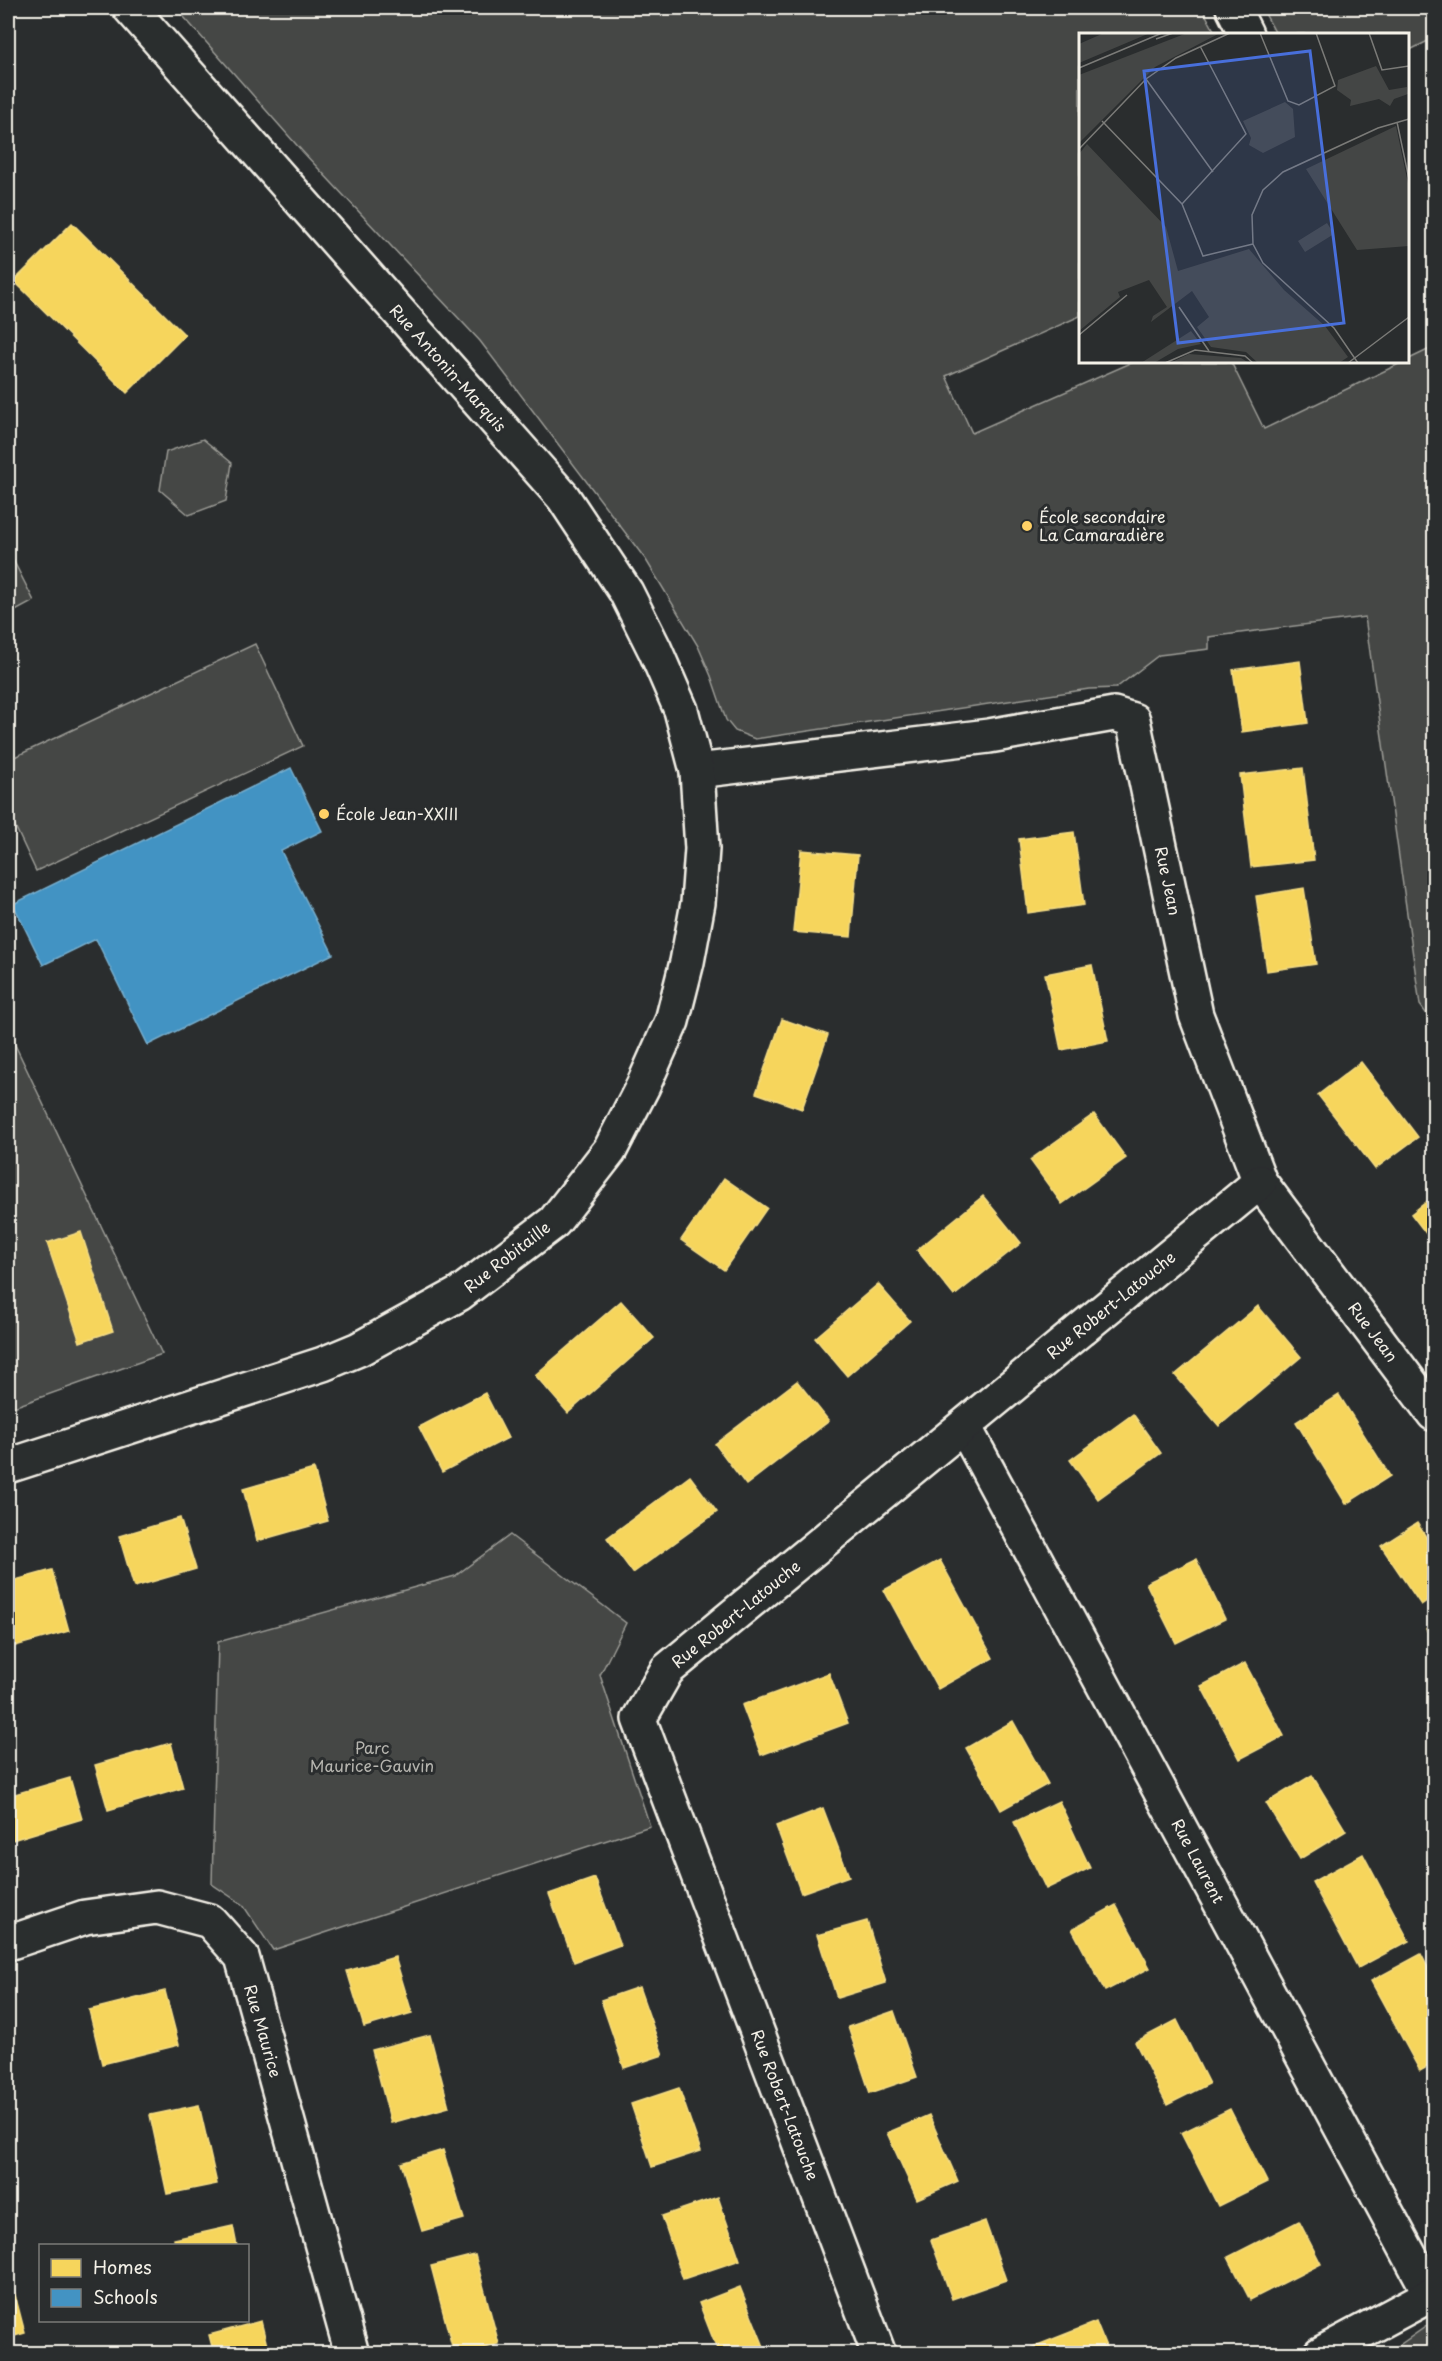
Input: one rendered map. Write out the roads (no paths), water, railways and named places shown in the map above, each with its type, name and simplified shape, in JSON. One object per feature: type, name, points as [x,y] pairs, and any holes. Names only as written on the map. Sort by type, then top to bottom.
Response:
[{"type":"street","name":"Rue Antonin-Marquis","points":[[130,8],[563,497],[626,592],[655,650],[681,710],[696,771]]},
{"type":"street","points":[[1233,8],[1246,33]]},
{"type":"street","name":"Rue Jean","points":[[696,771],[989,736],[1114,714],[1133,720],[1197,1015],[1260,1182],[1434,1414]]},
{"type":"street","name":"Rue Robitaille","points":[[8,1466],[323,1364],[359,1349],[459,1294],[554,1222],[610,1150],[643,1086],[672,1021],[687,962],[698,903],[702,849],[696,771]]},
{"type":"street","name":"Rue Robert-Latouche","points":[[879,2354],[639,1719],[668,1670],[1260,1182]]},
{"type":"street","name":"Rue Laurent","points":[[964,1426],[1433,2294]]},
{"type":"street","name":"Rue Maurice","points":[[8,1943],[85,1917],[157,1907],[210,1921],[242,1957],[352,2354]]},
{"type":"street","points":[[1320,2354],[1433,2294]]},
{"type":"place","name":"École secondaire La Camaradière","points":[[1027,526]]},
{"type":"place","name":"École Jean-XXIII","points":[[324,814]]},
{"type":"park label","name":"Parc Maurice-Gauvin","points":[[372,1757]]}]
